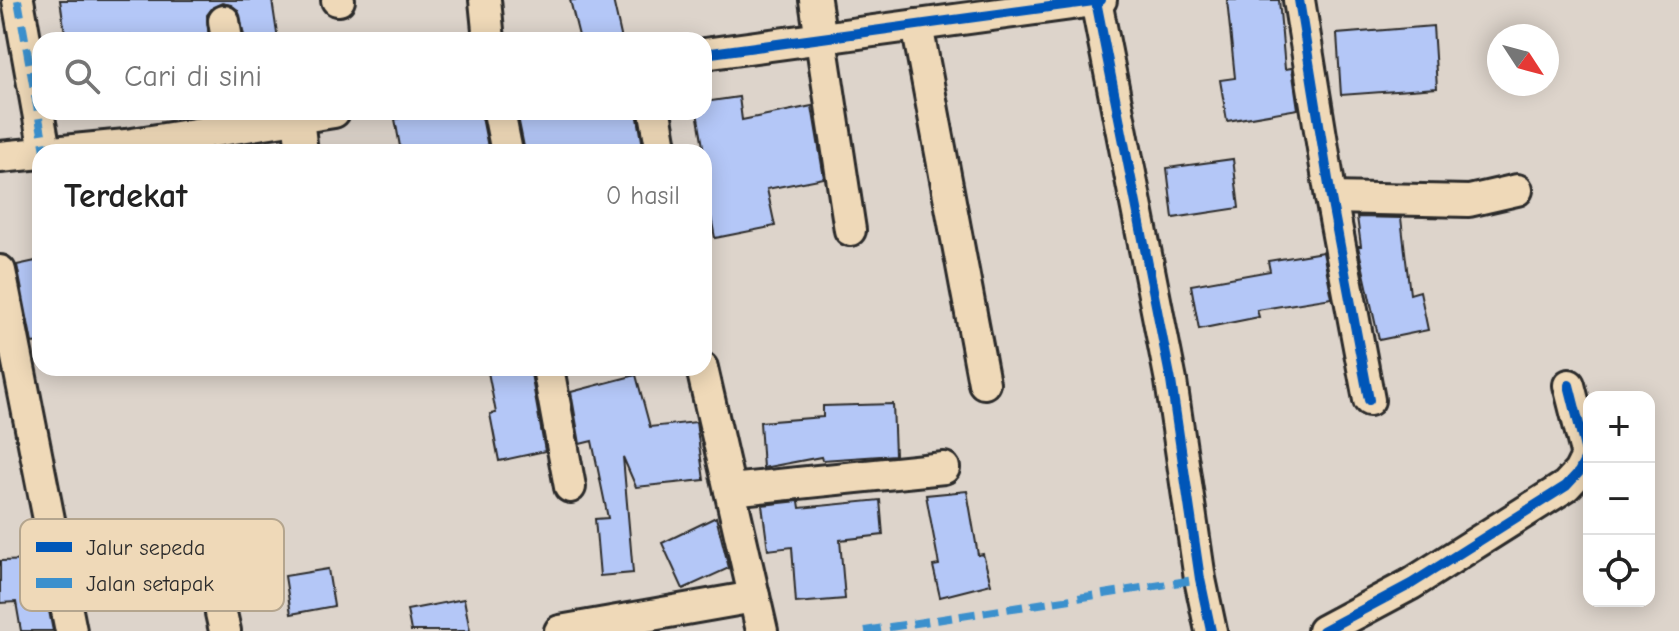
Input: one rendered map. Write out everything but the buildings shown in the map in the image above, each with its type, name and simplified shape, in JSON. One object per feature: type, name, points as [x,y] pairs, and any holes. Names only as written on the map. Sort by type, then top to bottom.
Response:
[{"type":"street","points":[[18,0],[32,78]]},
{"type":"street","points":[[485,0],[488,32]]},
{"type":"street","points":[[815,0],[850,230]]},
{"type":"street","points":[[712,53],[1098,0],[1171,381],[1200,579],[1211,631]]},
{"type":"street","points":[[1299,0],[1331,198],[1369,400]]},
{"type":"street","points":[[917,25],[984,383]]},
{"type":"street","points":[[39,120],[44,144]]},
{"type":"street","points":[[146,144],[237,120]]},
{"type":"street","points":[[298,120],[301,144]]},
{"type":"street","points":[[501,120],[505,144]]},
{"type":"street","points":[[656,120],[661,144]]},
{"type":"street","points":[[0,157],[32,153]]},
{"type":"street","points":[[1331,198],[1469,201],[1517,190]]},
{"type":"street","points":[[0,271],[49,519]]},
{"type":"street","points":[[549,376],[570,487]]},
{"type":"street","points":[[704,376],[762,631]]},
{"type":"street","points":[[1323,631],[1411,584],[1566,486],[1579,472],[1587,456],[1569,385]]},
{"type":"street","points":[[730,490],[944,468]]},
{"type":"street","points":[[560,631],[754,597]]},
{"type":"street","points":[[67,611],[71,631]]},
{"type":"marked path","points":[[18,0],[32,78]]},
{"type":"marked path","points":[[39,120],[44,144]]},
{"type":"marked path","points":[[865,631],[1200,579]]},
{"type":"cycle path","points":[[712,53],[1101,0]]},
{"type":"cycle path","points":[[1299,0],[1331,198],[1369,400]]},
{"type":"cycle path","points":[[1096,1],[1171,381],[1200,579],[1211,631]]},
{"type":"cycle path","points":[[1323,631],[1411,584],[1566,486],[1579,472],[1587,456],[1569,385]]}]
